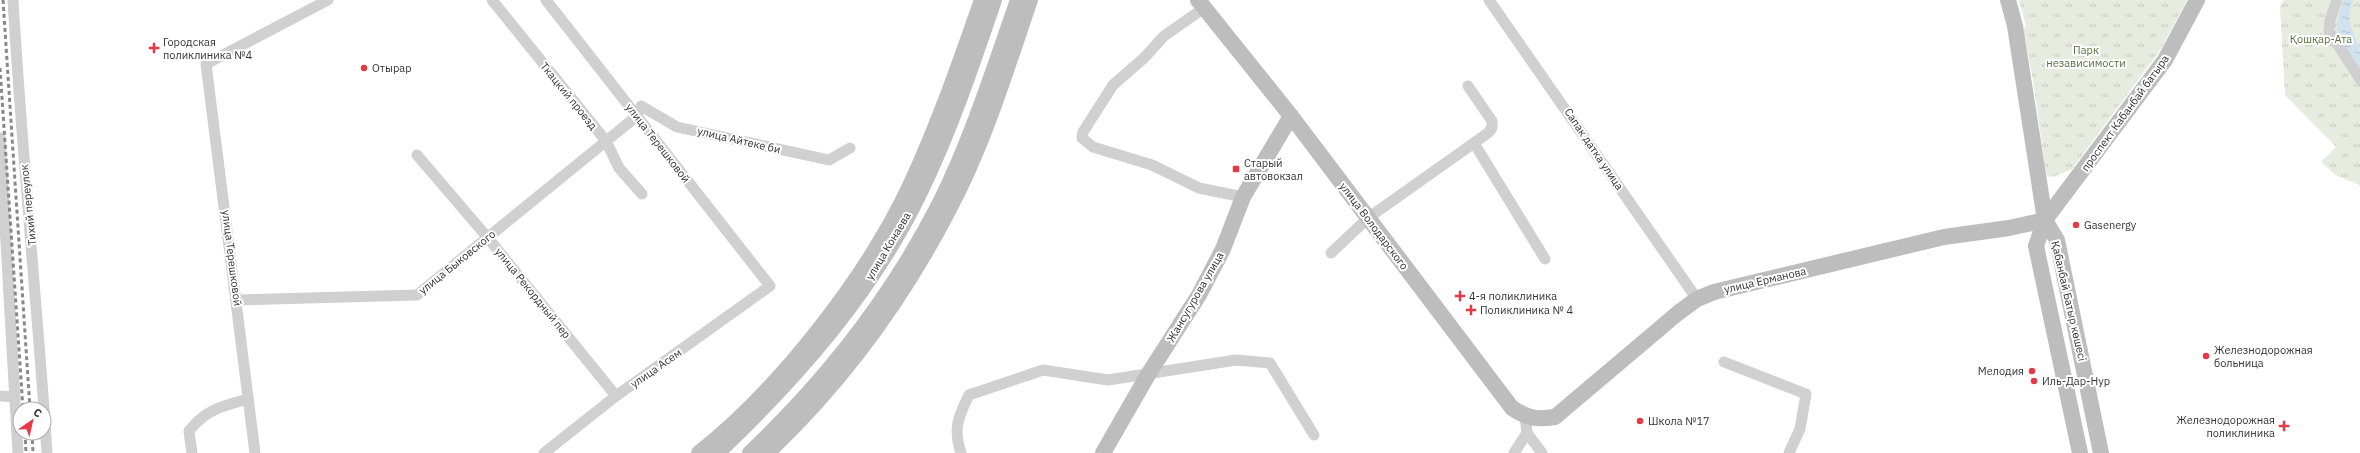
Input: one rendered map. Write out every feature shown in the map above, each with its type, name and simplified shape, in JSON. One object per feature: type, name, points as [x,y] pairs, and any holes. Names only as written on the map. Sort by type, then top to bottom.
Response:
[{"type":"main road","points":[[699,453],[755,402],[802,349],[838,303],[875,248],[909,188],[941,115],[982,0]]},
{"type":"main road","name":"улица Конаева","points":[[717,453],[763,409],[811,356],[847,310],[885,254],[919,193],[952,119],[994,0]]},
{"type":"main road","name":"улица Конаева","points":[[750,453],[779,425],[828,371],[866,324],[904,266],[940,203],[973,128],[1018,0]]},
{"type":"main road","points":[[767,453],[837,378],[875,330],[914,272],[950,208],[984,132],[1030,0]]},
{"type":"main road","points":[[2008,0],[2015,26],[2045,220]]},
{"type":"main road","name":"проспект Кабанбай батыра","points":[[2045,220],[2165,60],[2197,0]]},
{"type":"main road","name":"улица Володарского","points":[[1201,4],[1291,116],[1512,408],[1525,416]]},
{"type":"main road","name":"Жансугурова улица","points":[[1103,453],[1149,373],[1199,295],[1223,249],[1243,197],[1291,116]]},
{"type":"main road","name":"улица Ерманова","points":[[1525,416],[1538,420],[1555,417],[1678,313],[1697,299],[1714,292],[1944,237],[2009,228],[2045,220]]},
{"type":"main road","name":"Қабанбай Батыр көшесі","points":[[2045,220],[2036,246],[2080,453]]},
{"type":"main road","name":"Қабанбай Батыр көшесі","points":[[2045,220],[2057,240],[2101,453]]},
{"type":"street","name":"Тихий переулок","points":[[13,0],[22,145],[32,232],[43,401]]},
{"type":"street","name":"улица Терешковой","points":[[255,453],[237,300],[206,64],[328,0]]},
{"type":"street","name":"Ткацкий проезд","points":[[492,0],[606,141],[620,168],[642,194]]},
{"type":"street","name":"улица Терешковой","points":[[546,0],[770,286]]},
{"type":"street","name":"Сапак датка улица","points":[[1489,0],[1697,299]]},
{"type":"street","points":[[2337,0],[2330,20],[2329,31],[2360,79]]},
{"type":"street","points":[[1201,4],[1164,36],[1144,58],[1112,85],[1082,132],[1082,138],[1093,147],[1152,165],[1199,188],[1243,197]]},
{"type":"street","points":[[1330,253],[1368,218],[1488,133],[1493,124],[1468,86]]},
{"type":"street","name":"улица Айтеке би","points":[[637,116],[641,106],[677,127],[829,160],[850,148]]},
{"type":"street","name":"улица Быковского","points":[[237,300],[417,295],[637,116]]},
{"type":"street","points":[[0,138],[18,453]]},
{"type":"street","points":[[1474,143],[1546,259]]},
{"type":"street","name":"улица Рекордный пер","points":[[416,155],[488,238],[616,396]]},
{"type":"street","name":"улица Асем","points":[[544,453],[616,396],[770,286]]},
{"type":"street","points":[[962,453],[956,431],[960,413],[969,395],[1043,370],[1108,380],[1236,360],[1270,363],[1314,435]]},
{"type":"street","points":[[1724,362],[1806,394],[1800,428],[1789,453]]},
{"type":"street","points":[[0,396],[16,397]]},
{"type":"street","points":[[192,453],[189,431],[200,418],[221,406],[248,399]]},
{"type":"street","points":[[1525,416],[1527,433],[1542,453]]},
{"type":"street","points":[[1514,453],[1527,433]]},
{"type":"street","name":"Тихий переулок","points":[[46,441],[47,453]]},
{"type":"green space","name":"Парк независимости","points":[[2019,0],[2187,0],[2161,49],[2072,169],[2053,177],[2047,176],[2045,166],[2033,80],[2023,28],[2026,26]]},
{"type":"green space","name":"Қошқар-Ата","points":[[2283,0],[2360,0],[2360,185],[2337,176],[2321,162],[2336,147],[2285,95],[2280,7]]},
{"type":"water","points":[[2344,0],[2353,0],[2349,15],[2351,27],[2360,52],[2360,68],[2338,37],[2337,22]]},
{"type":"railway","points":[[3,0],[29,401]]},
{"type":"railway","points":[[0,68],[22,401]]},
{"type":"railway","points":[[25,441],[26,453]]},
{"type":"railway","points":[[32,441],[33,453]]},
{"type":"place","name":"Городская поликлиника №4","points":[[154,48]]},
{"type":"place","name":"Отырар","points":[[364,68]]},
{"type":"place","name":"Старый автовокзал","points":[[1236,169]]},
{"type":"place","name":"Gasenergy","points":[[2076,225]]},
{"type":"place","name":"4-я поликлиника","points":[[1460,296]]},
{"type":"place","name":"Поликлиника № 4","points":[[1471,310]]},
{"type":"place","name":"Железнодорожная больница","points":[[2206,356]]},
{"type":"place","name":"Мелодия","points":[[2032,371]]},
{"type":"place","name":"Иль-Дар-Нур","points":[[2034,381]]},
{"type":"place","name":"Школа №17","points":[[1640,421]]},
{"type":"place","name":"Железнодорожная поликлиника","points":[[2284,426]]}]
